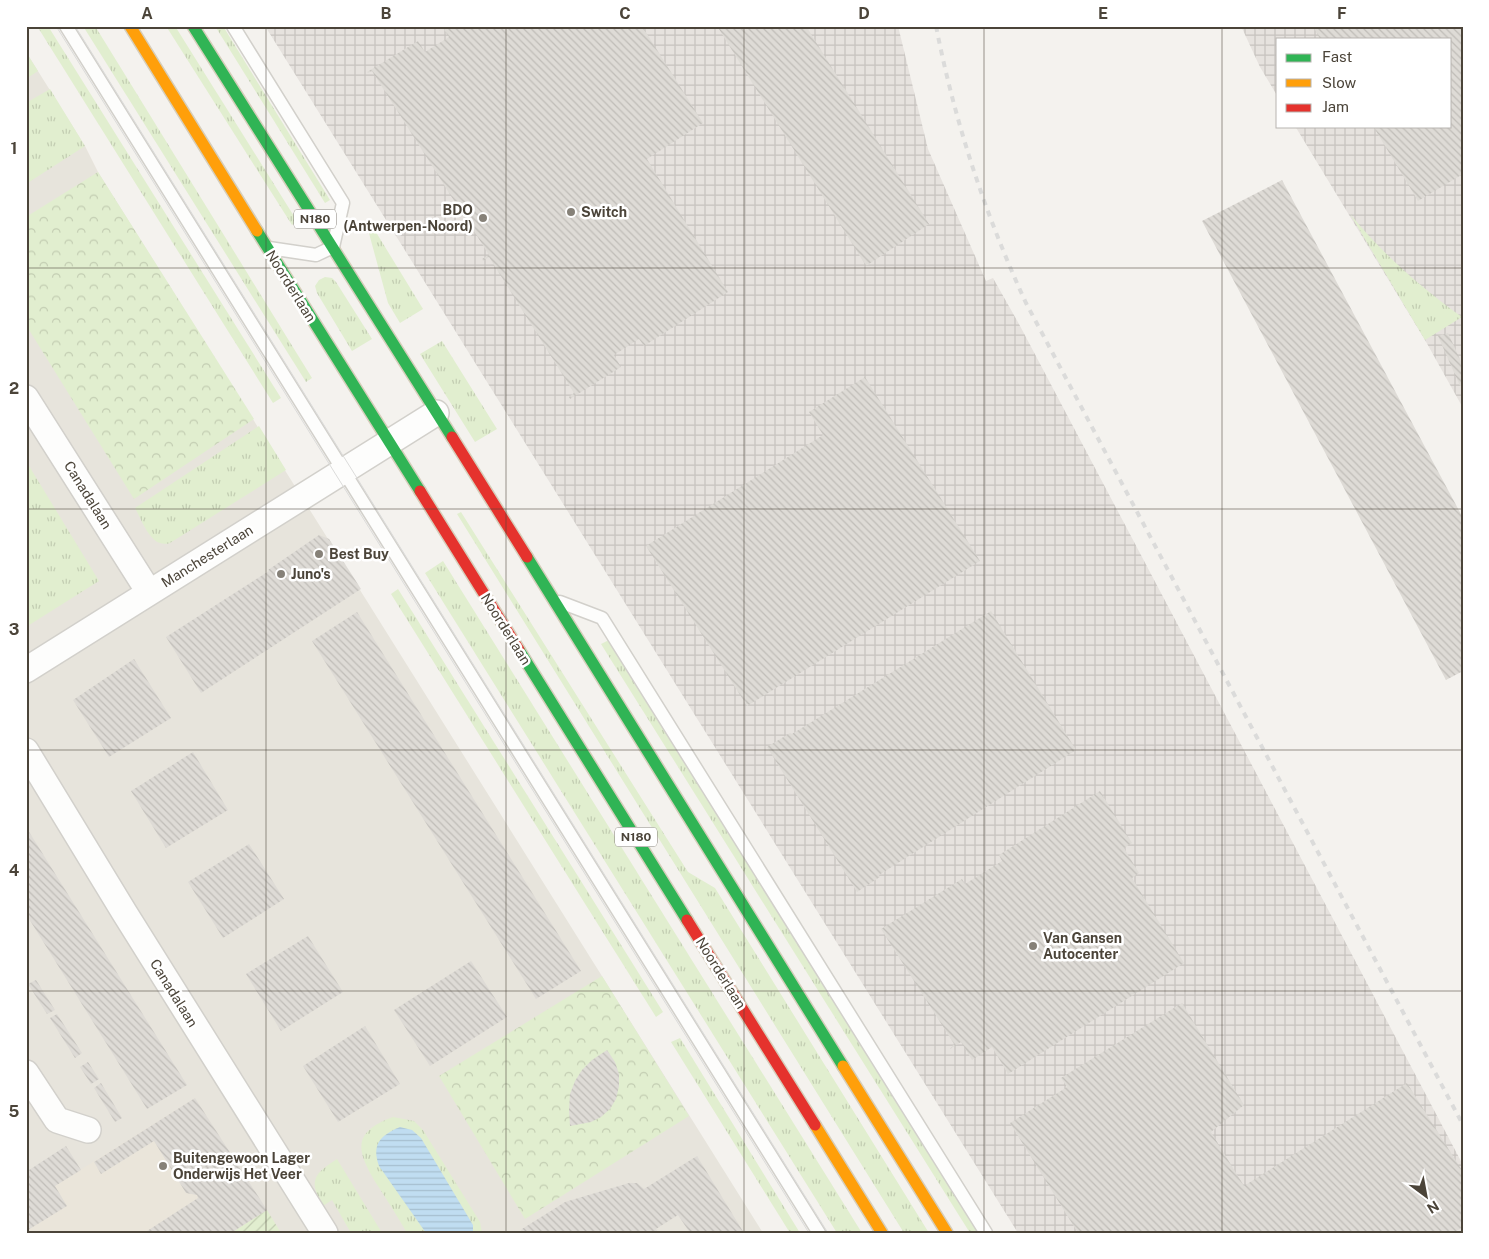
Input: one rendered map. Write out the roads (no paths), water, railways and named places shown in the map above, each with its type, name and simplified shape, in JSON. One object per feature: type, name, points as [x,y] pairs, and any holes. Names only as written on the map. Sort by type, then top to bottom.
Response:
[{"type":"main road","name":"Noorderlaan","points":[[130,26],[388,443],[430,507],[882,1233]]},
{"type":"main road","name":"N180","points":[[193,26],[333,247],[947,1233]]},
{"type":"street","name":"Canadalaan","points":[[26,398],[150,592]]},
{"type":"street","name":"Manchesterlaan","points":[[26,670],[436,413]]},
{"type":"street","name":"Canadalaan","points":[[26,752],[325,1233]]},
{"type":"street","points":[[26,1072],[56,1120],[88,1130]]},
{"type":"lane","points":[[66,26],[819,1233]]},
{"type":"lane","points":[[233,26],[343,203],[333,247],[316,255],[267,248]]},
{"type":"lane","points":[[552,599],[602,618],[986,1233]]},
{"type":"water","points":[[400,1127],[412,1130],[421,1138],[473,1225],[473,1233],[426,1233],[379,1166],[376,1152],[379,1141],[388,1133]]},
{"type":"tram line","points":[[56,26],[809,1233]]},
{"type":"tram line","points":[[75,26],[828,1233]]},
{"type":"railway","points":[[936,26],[952,98],[973,168],[997,236],[1026,303],[1463,1125]]},
{"type":"place","name":"Switch","points":[[571,212]]},
{"type":"place","name":"BDO (Antwerpen-Noord)","points":[[483,218]]},
{"type":"place","name":"Best Buy","points":[[319,554]]},
{"type":"place","name":"Juno's","points":[[281,574]]},
{"type":"place","name":"Van Gansen Autocenter","points":[[1033,946]]},
{"type":"place","name":"Buitengewoon Lager Onderwijs Het Veer","points":[[163,1166]]}]
